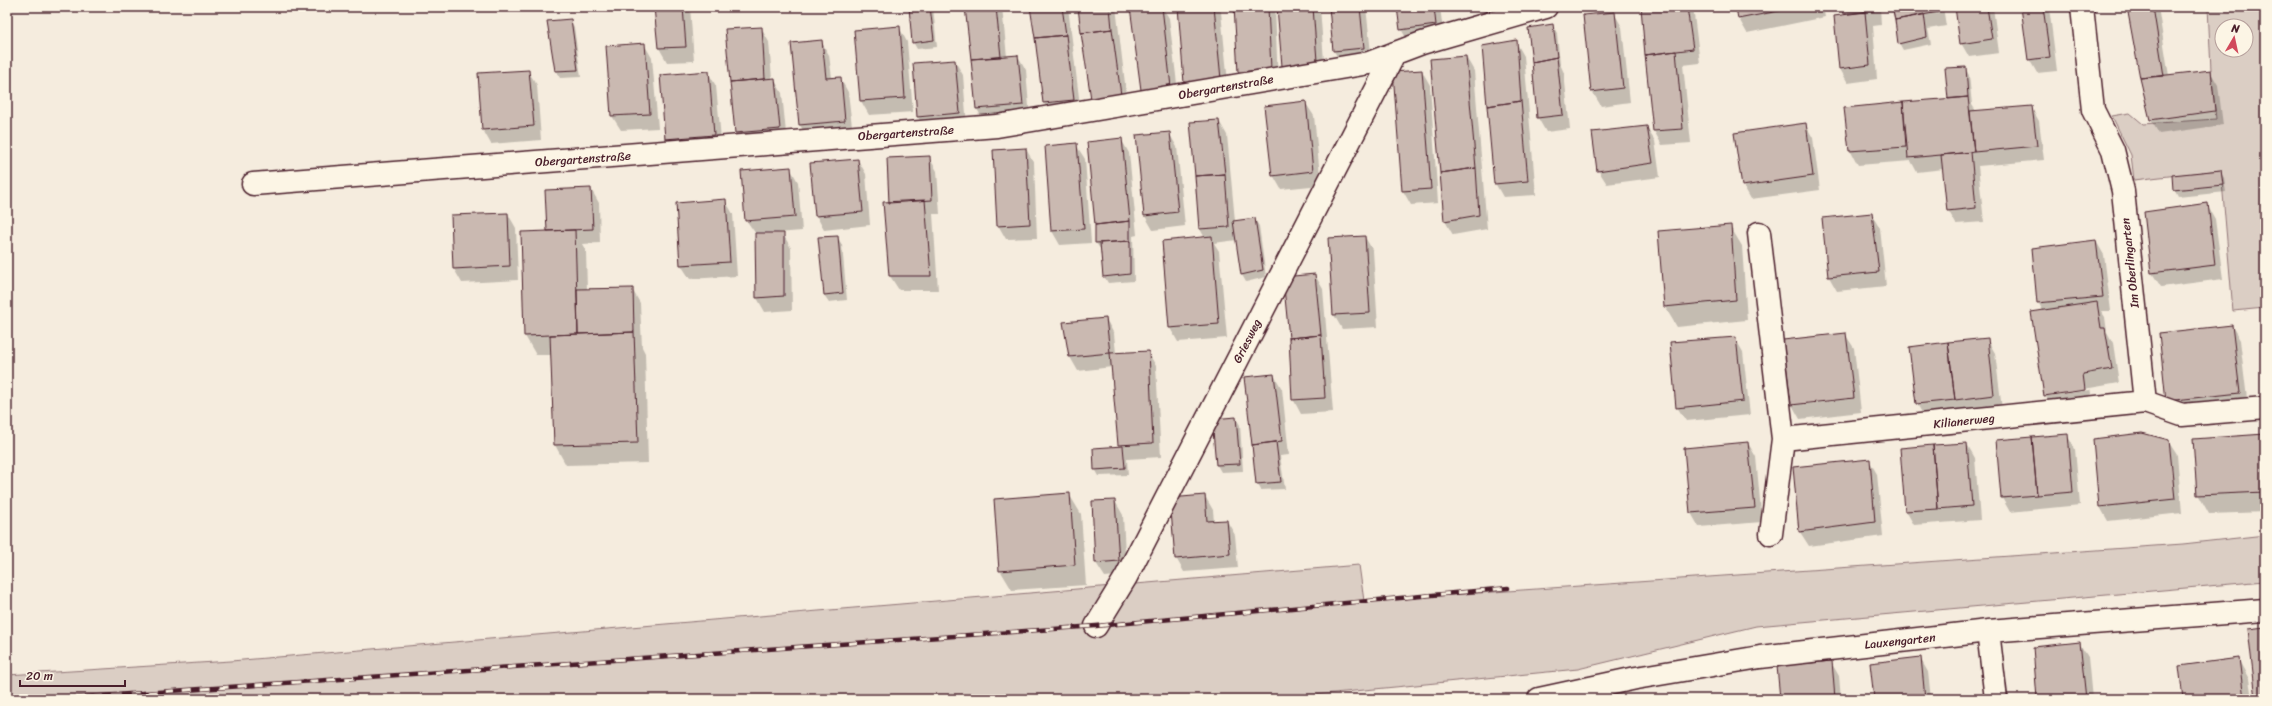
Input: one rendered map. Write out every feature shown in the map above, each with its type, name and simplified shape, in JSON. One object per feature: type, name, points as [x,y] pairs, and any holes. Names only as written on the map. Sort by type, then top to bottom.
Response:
[{"type":"street","name":"Obergartenstraße","points":[[253,184],[997,126],[1369,63],[1422,43],[1546,7]]},
{"type":"street","name":"Im Oberlingarten","points":[[2082,7],[2093,110],[2113,150],[2123,191],[2145,402]]},
{"type":"street","name":"Griesweg","points":[[1096,626],[1126,577],[1395,53]]},
{"type":"street","points":[[1759,233],[1783,439],[1770,534]]},
{"type":"street","points":[[2145,402],[2182,414],[2265,408]]},
{"type":"street","name":"Kilianerweg","points":[[1783,439],[2145,402]]},
{"type":"street","name":"Lauxengarten","points":[[1539,699],[1636,678],[1760,657],[1988,631],[2265,610]]},
{"type":"street","points":[[1988,631],[1996,699]]},
{"type":"shaded area","points":[[2208,7],[2265,7],[2265,308],[2233,311],[2221,170],[2134,180],[2131,155],[2112,116],[2130,113],[2143,124],[2216,119],[2211,70]]},
{"type":"shaded area","points":[[2265,535],[2265,581],[1756,626],[1578,669],[1273,699],[7,699],[7,675],[231,661],[1359,565],[1364,601],[2183,544]]},
{"type":"building","points":[[654,7],[683,7],[686,47],[658,48]]},
{"type":"building","points":[[909,7],[930,7],[934,40],[912,43]]},
{"type":"building","points":[[965,7],[996,7],[1001,57],[971,59]]},
{"type":"building","points":[[1030,7],[1062,7],[1066,35],[1035,38]]},
{"type":"building","points":[[1078,7],[1110,7],[1112,29],[1081,33]]},
{"type":"building","points":[[1130,7],[1162,7],[1171,87],[1141,90]]},
{"type":"building","points":[[1178,7],[1214,7],[1221,79],[1184,83]]},
{"type":"building","points":[[1234,7],[1268,7],[1271,69],[1238,72]]},
{"type":"building","points":[[1277,7],[1313,7],[1317,61],[1282,66]]},
{"type":"building","points":[[1329,7],[1360,7],[1364,48],[1333,51]]},
{"type":"building","points":[[1397,7],[1434,7],[1436,25],[1400,30]]},
{"type":"building","points":[[1641,7],[1687,7],[1693,49],[1645,55]]},
{"type":"building","points":[[1736,7],[1799,7],[1738,19]]},
{"type":"building","points":[[1842,7],[1873,7],[1874,11],[1843,14]]},
{"type":"building","points":[[1892,7],[1938,7],[1939,12],[1895,20]]},
{"type":"building","points":[[1955,7],[1987,7],[1992,39],[1960,44]]},
{"type":"building","points":[[2021,7],[2043,7],[2050,57],[2028,60]]},
{"type":"building","points":[[2127,7],[2153,7],[2164,76],[2140,78]]},
{"type":"building","points":[[1615,12],[1623,88],[1591,92],[1583,15]]},
{"type":"building","points":[[1865,12],[1870,65],[1839,69],[1834,16]]},
{"type":"building","points":[[1924,14],[1927,37],[1898,44],[1895,20]]},
{"type":"building","points":[[571,19],[578,70],[555,71],[547,21]]},
{"type":"building","points":[[1553,24],[1557,57],[1532,62],[1528,28]]},
{"type":"building","points":[[900,26],[905,98],[860,101],[854,30]]},
{"type":"building","points":[[762,27],[765,79],[730,82],[725,29]]},
{"type":"building","points":[[1112,29],[1121,95],[1091,99],[1081,33]]},
{"type":"building","points":[[1066,35],[1074,100],[1043,103],[1035,38]]},
{"type":"building","points":[[822,40],[826,78],[841,77],[845,121],[799,125],[791,43]]},
{"type":"building","points":[[1517,40],[1521,101],[1487,106],[1482,46]]},
{"type":"building","points":[[645,43],[650,114],[611,116],[606,46]]},
{"type":"building","points":[[1676,51],[1683,129],[1653,131],[1645,55]]},
{"type":"building","points":[[1018,55],[1023,105],[976,109],[971,59]]},
{"type":"building","points":[[1466,56],[1476,168],[1440,173],[1430,59]]},
{"type":"building","points":[[1557,57],[1563,115],[1537,118],[1532,62]]},
{"type":"building","points":[[955,60],[960,113],[917,117],[913,63]]},
{"type":"building","points":[[1966,67],[1968,97],[1948,99],[1945,68]]},
{"type":"building","points":[[529,70],[534,126],[482,130],[478,73]]},
{"type":"building","points":[[1422,70],[1431,189],[1402,191],[1393,72]]},
{"type":"building","points":[[2211,70],[2215,111],[2150,120],[2140,78]]},
{"type":"building","points":[[709,71],[714,135],[665,139],[660,75]]},
{"type":"building","points":[[775,78],[780,129],[735,133],[730,82]]},
{"type":"building","points":[[1968,97],[1974,152],[1908,158],[1903,102]]},
{"type":"building","points":[[1306,101],[1313,171],[1272,176],[1264,106]]},
{"type":"building","points":[[1521,101],[1528,181],[1494,184],[1487,106]]},
{"type":"building","points":[[1903,102],[1906,147],[1849,151],[1844,108]]},
{"type":"building","points":[[2032,106],[2037,146],[1974,152],[1970,111]]},
{"type":"building","points":[[1219,120],[1225,174],[1195,176],[1190,122]]},
{"type":"building","points":[[1806,123],[1813,176],[1742,186],[1734,133]]},
{"type":"building","points":[[1647,126],[1653,163],[1597,171],[1592,132]]},
{"type":"building","points":[[1170,132],[1178,212],[1144,216],[1136,135]]},
{"type":"building","points":[[1122,138],[1130,221],[1095,225],[1087,142]]},
{"type":"building","points":[[1077,143],[1084,229],[1051,231],[1045,146]]},
{"type":"building","points":[[1026,148],[1030,224],[997,226],[993,150]]},
{"type":"building","points":[[1971,152],[1976,208],[1947,211],[1941,155]]},
{"type":"building","points":[[930,156],[932,200],[889,203],[887,158]]},
{"type":"building","points":[[858,159],[863,212],[815,216],[810,163]]},
{"type":"building","points":[[791,167],[795,217],[745,221],[741,171]]},
{"type":"building","points":[[1476,168],[1479,215],[1444,221],[1440,173]]},
{"type":"building","points":[[2221,170],[2223,185],[2173,190],[2172,175]]},
{"type":"building","points":[[1225,174],[1229,227],[1199,229],[1195,176]]},
{"type":"building","points":[[591,188],[593,229],[547,231],[545,190]]},
{"type":"building","points":[[726,199],[730,262],[680,265],[676,203]]},
{"type":"building","points":[[925,200],[931,276],[889,276],[883,202]]},
{"type":"building","points":[[2208,203],[2215,265],[2151,273],[2144,212]]},
{"type":"building","points":[[508,213],[510,266],[453,269],[451,215]]},
{"type":"building","points":[[1872,213],[1879,272],[1828,277],[1822,218]]},
{"type":"building","points":[[1255,218],[1263,270],[1241,275],[1233,221]]},
{"type":"building","points":[[1130,221],[1130,241],[1095,243],[1095,225]]},
{"type":"building","points":[[1731,225],[1736,300],[1664,307],[1658,231]]},
{"type":"building","points":[[575,230],[578,334],[524,336],[521,232]]},
{"type":"building","points":[[755,233],[784,233],[784,296],[756,298]]},
{"type":"building","points":[[838,236],[843,293],[824,295],[818,237]]},
{"type":"building","points":[[1212,236],[1219,324],[1169,328],[1162,241]]},
{"type":"building","points":[[1365,236],[1370,313],[1333,315],[1328,238]]},
{"type":"building","points":[[2096,240],[2103,297],[2037,303],[2032,248]]},
{"type":"building","points":[[1130,241],[1130,274],[1103,277],[1100,243]]},
{"type":"building","points":[[1315,274],[1321,335],[1289,338],[1283,277]]},
{"type":"building","points":[[633,288],[634,332],[578,334],[577,289]]},
{"type":"building","points":[[2097,302],[2101,328],[2105,328],[2112,369],[2083,374],[2085,390],[2044,396],[2031,312]]},
{"type":"building","points":[[1106,318],[1110,353],[1069,357],[1063,322]]},
{"type":"building","points":[[2232,325],[2240,393],[2166,401],[2159,333]]},
{"type":"building","points":[[634,332],[638,443],[554,445],[550,335]]},
{"type":"building","points":[[1846,333],[1854,398],[1791,405],[1783,340]]},
{"type":"building","points":[[1321,335],[1325,398],[1292,400],[1289,338]]},
{"type":"building","points":[[1736,337],[1743,401],[1676,408],[1670,342]]},
{"type":"building","points":[[1988,338],[1994,395],[1955,400],[1948,342]]},
{"type":"building","points":[[1948,342],[1955,400],[1916,404],[1909,347]]},
{"type":"building","points":[[1149,351],[1153,443],[1118,445],[1110,353]]},
{"type":"building","points":[[1274,374],[1282,441],[1252,445],[1244,377]]},
{"type":"building","points":[[1236,417],[1240,464],[1216,465],[1212,419]]},
{"type":"building","points":[[2142,433],[2169,440],[2175,499],[2099,507],[2093,439]]},
{"type":"building","points":[[2068,434],[2073,492],[2037,495],[2032,437]]},
{"type":"building","points":[[2265,434],[2265,492],[2197,495],[2193,439]]},
{"type":"building","points":[[2032,437],[2037,495],[2001,498],[1996,440]]},
{"type":"building","points":[[1276,442],[1281,482],[1256,484],[1252,445]]},
{"type":"building","points":[[1748,442],[1755,508],[1690,513],[1684,448]]},
{"type":"building","points":[[1967,443],[1972,506],[1938,509],[1933,445]]},
{"type":"building","points":[[1933,445],[1938,509],[1905,511],[1900,448]]},
{"type":"building","points":[[1123,446],[1125,468],[1094,470],[1093,448]]},
{"type":"building","points":[[1870,459],[1875,522],[1799,532],[1793,467]]},
{"type":"building","points":[[1070,493],[1075,565],[999,571],[994,499]]},
{"type":"building","points":[[1205,495],[1207,521],[1227,520],[1230,554],[1175,559],[1170,498]]},
{"type":"building","points":[[1115,500],[1119,561],[1095,563],[1092,501]]},
{"type":"building","points":[[2265,627],[2265,699],[2256,699],[2248,629]]},
{"type":"building","points":[[2080,642],[2086,699],[2037,699],[2033,647]]},
{"type":"building","points":[[1921,657],[1925,699],[1874,699],[1870,663]]},
{"type":"building","points":[[2239,658],[2244,699],[2183,699],[2179,666]]},
{"type":"building","points":[[1832,661],[1835,699],[1780,699],[1777,666]]},
{"type":"railway","points":[[58,699],[1096,626],[1508,588]]}]
